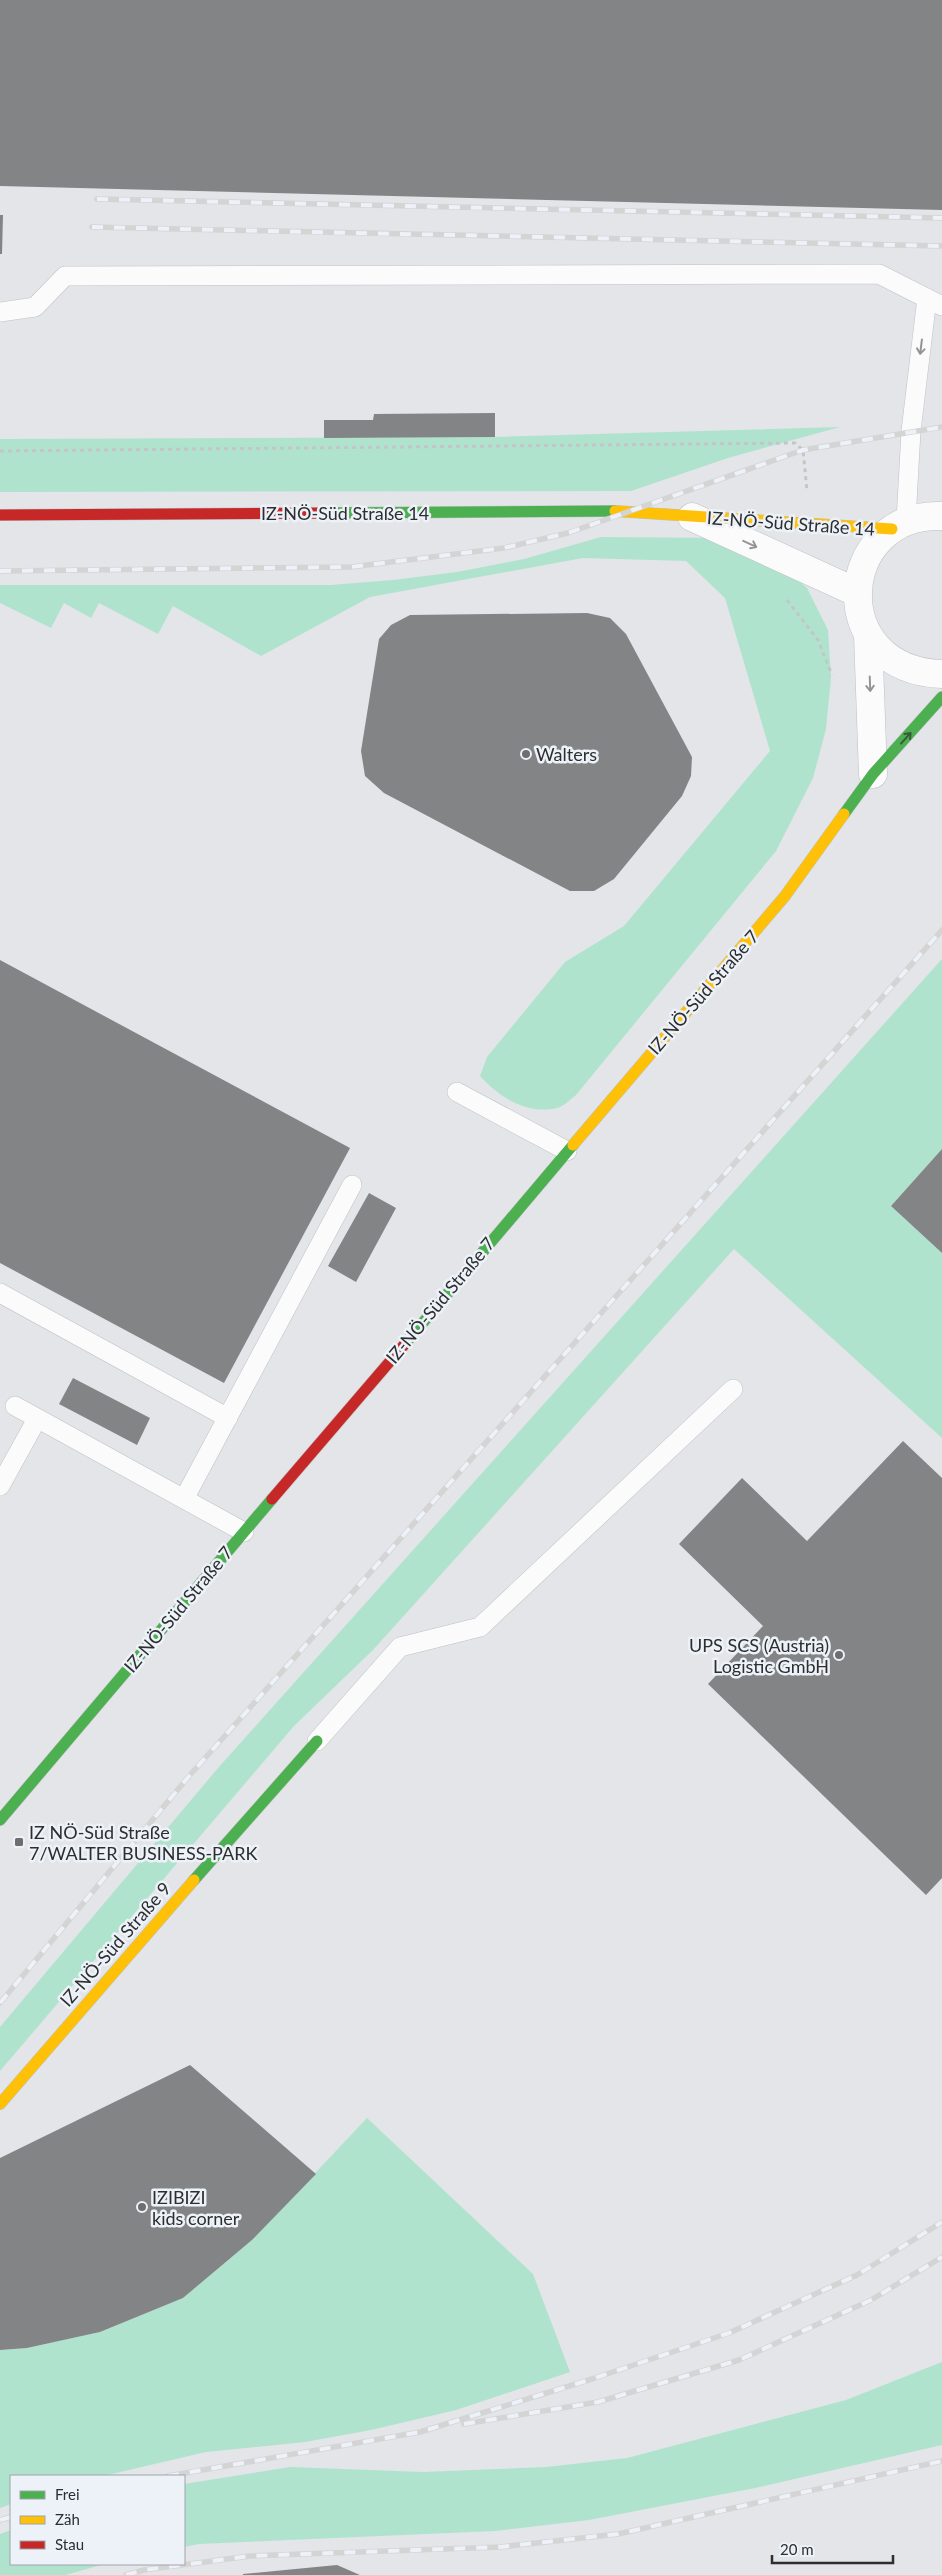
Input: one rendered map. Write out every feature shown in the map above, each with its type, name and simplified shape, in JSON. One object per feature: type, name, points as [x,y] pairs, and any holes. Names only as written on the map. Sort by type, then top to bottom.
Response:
[{"type":"street","name":"IZ-NÖ-Süd Straße 14","points":[[0,515],[634,511],[803,525],[899,525]]},
{"type":"street","points":[[942,516],[928,515],[899,525],[871,549],[861,569],[856,592],[859,614],[868,635],[882,653],[900,666],[922,674],[942,674]]},
{"type":"street","name":"IZ-NÖ-Süd Straße 14","points":[[690,516],[856,592]]},
{"type":"street","points":[[868,635],[874,774]]},
{"type":"street","name":"IZ-NÖ-Süd Straße 7","points":[[0,1820],[785,896],[874,774],[942,697]]},
{"type":"street","name":"IZ-NÖ-Süd Straße 9","points":[[0,2104],[113,1971],[317,1741]]},
{"type":"lane","points":[[0,312],[35,307],[65,276],[879,274],[937,299],[911,431],[899,525]]},
{"type":"lane","points":[[457,1092],[567,1151]]},
{"type":"lane","points":[[184,1499],[352,1186]]},
{"type":"lane","points":[[0,1293],[228,1418]]},
{"type":"lane","points":[[317,1741],[400,1647],[480,1628],[733,1389]]},
{"type":"lane","points":[[14,1406],[244,1532]]},
{"type":"lane","points":[[0,1486],[37,1419]]},
{"type":"green space","points":[[840,427],[728,458],[631,491],[0,492],[0,439],[495,437]]},
{"type":"green space","points":[[601,537],[723,538],[770,555],[807,588],[828,630],[831,678],[826,729],[813,778],[776,851],[576,1095],[559,1107],[546,1109],[535,1109],[514,1103],[488,1084],[480,1076],[487,1057],[565,962],[624,926],[770,751],[725,598],[686,561],[583,558],[370,597],[261,656],[173,606],[158,634],[99,603],[91,618],[64,603],[51,628],[0,603],[0,585],[331,585],[393,580],[457,572],[524,559]]},
{"type":"green space","points":[[942,959],[942,1149],[891,1206],[942,1253],[942,1438],[734,1249],[373,1650],[294,1726],[0,2071],[0,2027],[218,1768]]},
{"type":"green space","points":[[367,2118],[533,2274],[570,2372],[456,2410],[371,2430],[305,2442],[206,2452],[107,2475],[10,2475],[10,2504],[0,2508],[0,2350],[27,2348],[100,2332],[183,2298],[252,2240]]},
{"type":"green space","points":[[942,2362],[942,2445],[755,2488],[589,2520],[495,2531],[199,2544],[185,2547],[185,2484],[290,2467],[423,2472],[546,2467],[627,2458],[846,2400]]},
{"type":"green space","points":[[10,2530],[10,2565],[101,2565],[66,2575],[0,2575],[0,2534]]},
{"type":"building","points":[[0,0],[942,0],[942,210],[0,186]]},
{"type":"building","points":[[0,215],[3,215],[2,254],[0,254]]},
{"type":"building","points":[[495,413],[495,437],[324,438],[324,420],[373,420],[374,414]]},
{"type":"building","name":"Walters","points":[[587,613],[610,618],[626,634],[692,757],[691,776],[682,796],[614,879],[594,891],[570,891],[384,793],[365,776],[361,751],[379,639],[391,625],[410,615]]},
{"type":"building","points":[[0,960],[350,1148],[224,1383],[0,1263]]},
{"type":"building","points":[[942,1149],[942,1253],[891,1206]]},
{"type":"building","points":[[369,1193],[396,1208],[356,1282],[328,1266]]},
{"type":"building","points":[[73,1378],[150,1418],[137,1445],[59,1404]]},
{"type":"building","name":"UPS SCS (Austria) Logistic GmbH","points":[[903,1441],[942,1478],[942,1878],[926,1895],[708,1684],[763,1626],[679,1544],[742,1478],[807,1541]]},
{"type":"building","name":"IZIBIZI kids corner","points":[[190,2065],[316,2174],[252,2240],[183,2298],[100,2332],[27,2348],[0,2350],[0,2158]]},
{"type":"building","points":[[337,2565],[360,2575],[243,2575],[243,2574]]},
{"type":"railway","points":[[97,199],[942,218]]},
{"type":"railway","points":[[92,227],[942,246]]},
{"type":"railway","points":[[0,571],[351,567],[504,548],[568,533],[803,450],[942,427]]},
{"type":"railway","points":[[0,2003],[190,1775],[942,930]]},
{"type":"railway","points":[[174,2475],[420,2432],[592,2379],[729,2333],[857,2275],[942,2222]]},
{"type":"railway","points":[[464,2424],[598,2402],[739,2360],[871,2300],[942,2257]]},
{"type":"railway","points":[[185,2565],[250,2556],[500,2547],[618,2534],[942,2461]]},
{"type":"railway","points":[[0,2520],[10,2517]]},
{"type":"railway","points":[[126,2575],[144,2570],[182,2565]]},
{"type":"traffic: fast","points":[[327,513],[615,511]]},
{"type":"traffic: fast","points":[[844,814],[873,774],[942,697]]},
{"type":"traffic: fast","points":[[404,1345],[573,1145]]},
{"type":"traffic: fast","points":[[0,1820],[272,1499]]},
{"type":"traffic: fast","points":[[194,1880],[317,1741]]},
{"type":"traffic: slow","points":[[615,511],[892,529]]},
{"type":"traffic: slow","points":[[573,1145],[785,896],[844,814]]},
{"type":"traffic: slow","points":[[0,2104],[194,1880]]},
{"type":"traffic: jam","points":[[0,515],[327,513]]},
{"type":"traffic: jam","points":[[272,1499],[404,1345]]},
{"type":"place","name":"Walters","points":[[526,754]]},
{"type":"place","name":"UPS SCS (Austria) Logistic GmbH","points":[[839,1655]]},
{"type":"place","name":"IZ NÖ-Süd Straße 7/WALTER BUSINESS-PARK","points":[[19,1842]]},
{"type":"place","name":"IZIBIZI kids corner","points":[[142,2207]]}]
